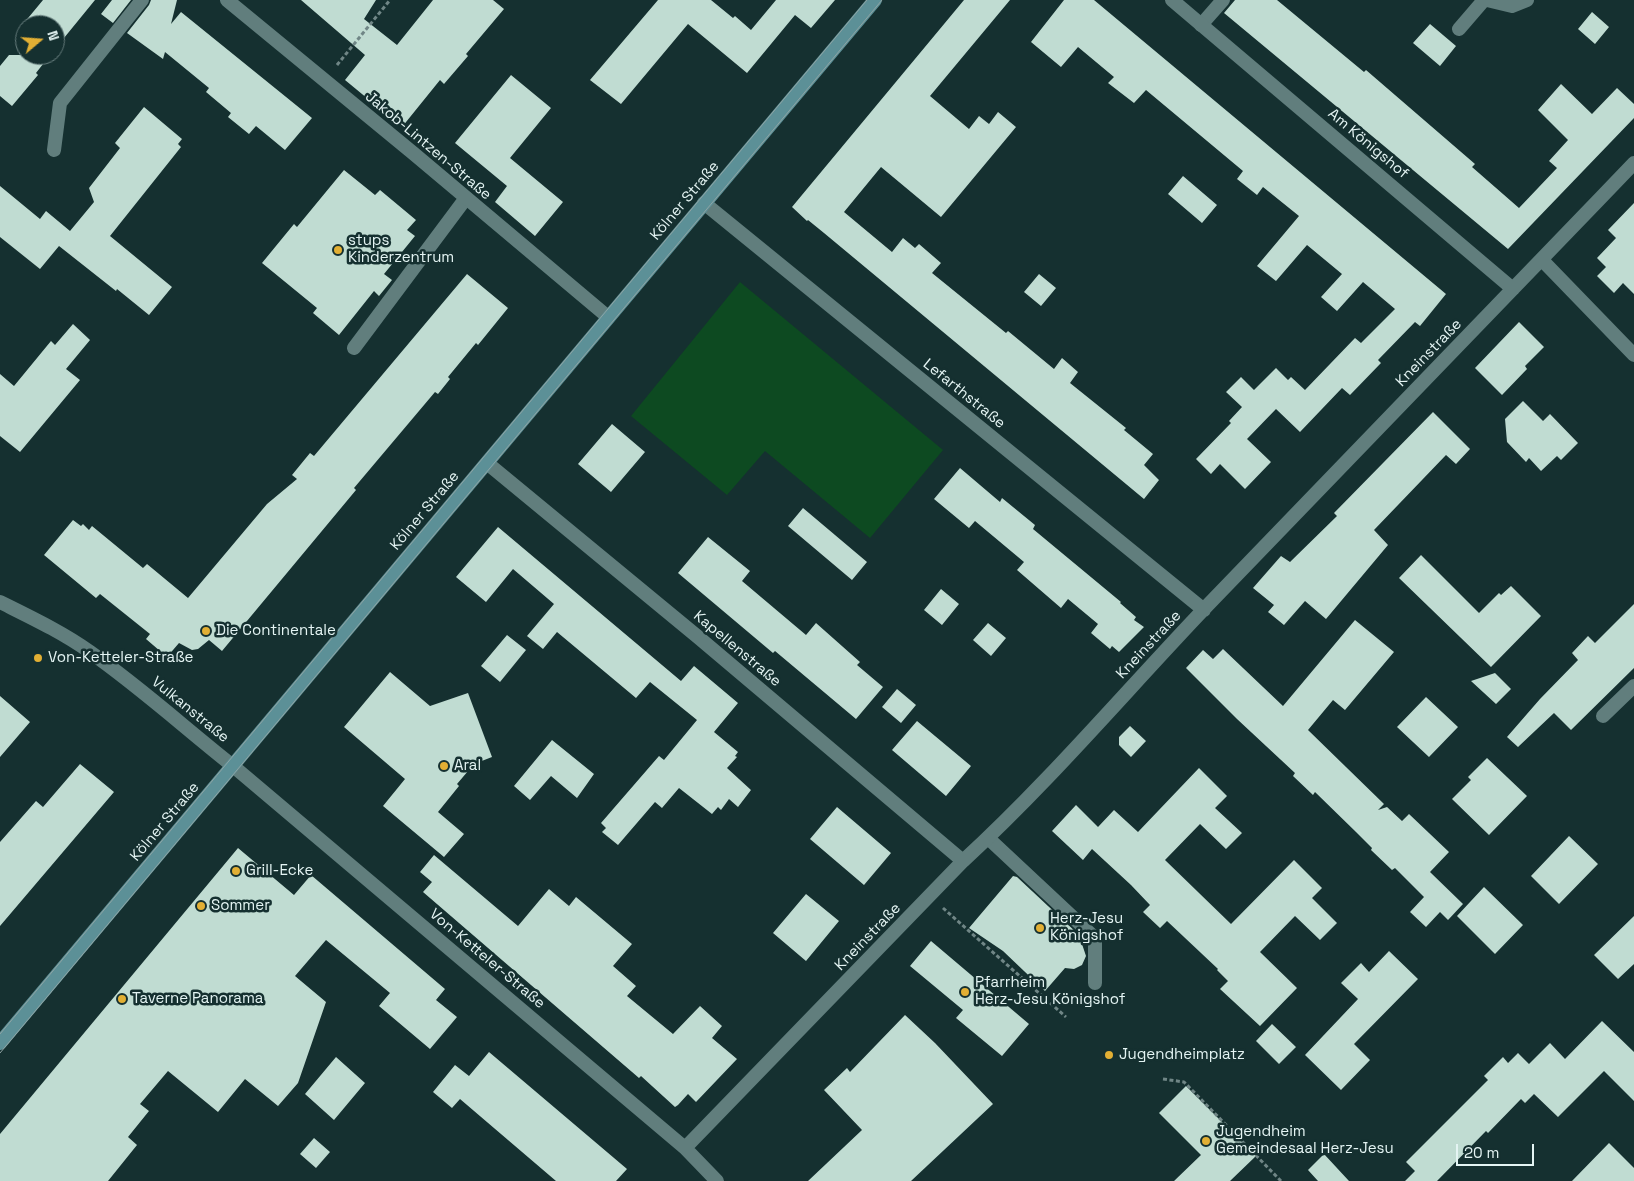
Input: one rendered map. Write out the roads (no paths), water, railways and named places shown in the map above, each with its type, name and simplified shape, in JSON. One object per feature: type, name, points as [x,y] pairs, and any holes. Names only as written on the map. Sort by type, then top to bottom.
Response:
[{"type":"main road","name":"Kölner Straße","points":[[0,1043],[875,0]]},
{"type":"street","points":[[54,150],[60,103],[142,0]]},
{"type":"street","name":"Jakob-Lintzen-Straße","points":[[226,0],[608,317]]},
{"type":"street","name":"Am Königshof","points":[[1172,0],[1513,289]]},
{"type":"street","points":[[1201,25],[1223,0]]},
{"type":"street","points":[[1459,29],[1486,0],[1512,6],[1527,0]]},
{"type":"street","name":"Kneinstraße","points":[[685,1148],[1072,752],[1204,610],[1634,163]]},
{"type":"street","points":[[354,348],[466,198]]},
{"type":"street","name":"Lefarthstraße","points":[[704,204],[1204,610]]},
{"type":"street","points":[[1542,260],[1634,355]]},
{"type":"street","name":"Kapellenstraße","points":[[488,463],[964,861]]},
{"type":"street","name":"Vulkanstraße","points":[[0,602],[89,651],[233,766]]},
{"type":"street","points":[[1603,716],[1634,686]]},
{"type":"street","name":"Von-Ketteler-Straße","points":[[233,766],[685,1148],[716,1181]]},
{"type":"street","points":[[988,838],[1095,938],[1095,983]]},
{"type":"tram line","points":[[0,1034],[867,0]]},
{"type":"tram line","points":[[0,1053],[882,0]]},
{"type":"place","name":"stups Kinderzentrum","points":[[338,250]]},
{"type":"place","name":"Die Continentale","points":[[206,631]]},
{"type":"place","name":"Von-Ketteler-Straße","points":[[38,658]]},
{"type":"place","name":"Aral","points":[[444,766]]},
{"type":"place","name":"Grill-Ecke","points":[[236,871]]},
{"type":"place","name":"Sommer","points":[[201,906]]},
{"type":"place","name":"Herz-Jesu Königshof","points":[[1040,928]]},
{"type":"place","name":"Pfarrheim Herz-Jesu Königshof","points":[[965,992]]},
{"type":"place","name":"Taverne Panorama","points":[[122,999]]},
{"type":"place","name":"Jugendheimplatz","points":[[1109,1055]]},
{"type":"place","name":"Jugendheim Gemeindesaal Herz-Jesu","points":[[1206,1141]]}]
